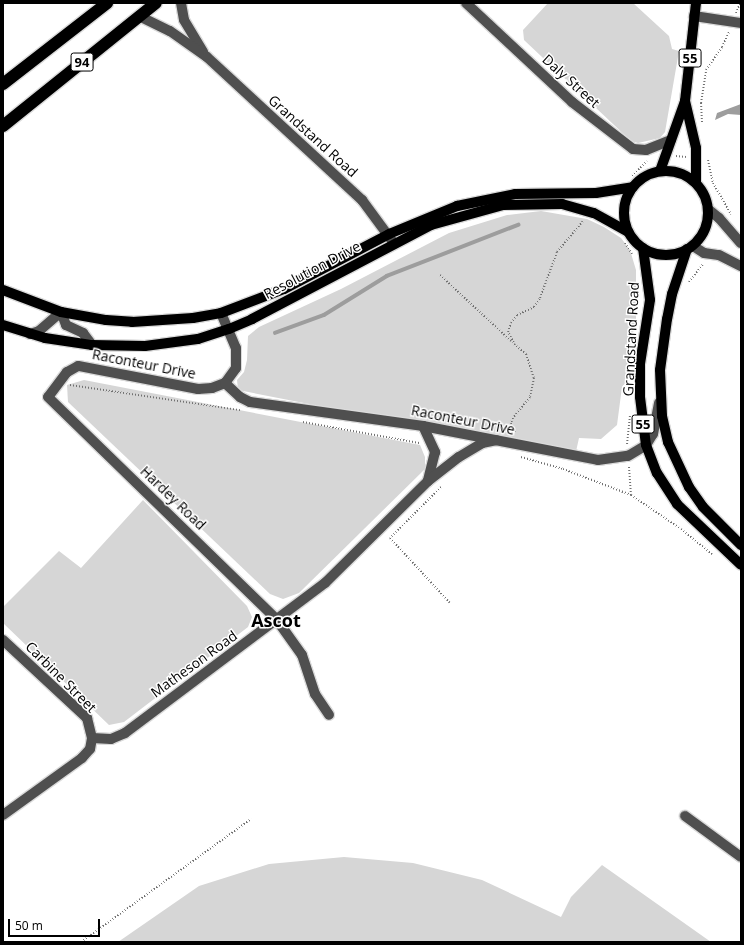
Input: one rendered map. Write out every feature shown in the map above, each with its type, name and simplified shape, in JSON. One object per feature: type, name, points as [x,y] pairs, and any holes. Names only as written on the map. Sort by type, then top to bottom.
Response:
[{"type":"highway","name":"94","points":[[3,84],[107,3]]},
{"type":"highway","name":"94","points":[[3,126],[156,3]]},
{"type":"main road","name":"55","points":[[660,171],[685,101],[696,3]]},
{"type":"main road","name":"55","points":[[685,101],[696,148],[696,183]]},
{"type":"main road","points":[[690,248],[665,255],[643,248],[625,235],[624,209],[630,183],[660,171],[673,171],[685,175],[696,183],[705,195],[709,210]]},
{"type":"main road","name":"Resolution Drive","points":[[3,325],[30,334],[92,345],[155,346],[198,338],[229,329],[435,213],[484,198],[538,192],[596,193],[630,183]]},
{"type":"main road","name":"Resolution Drive","points":[[3,290],[61,312],[132,322],[175,320],[221,313],[284,288],[391,238],[452,217],[523,203],[562,204],[594,213],[625,235]]},
{"type":"main road","name":"55","points":[[709,210],[705,230],[690,248],[672,294],[660,370],[660,394],[668,442],[677,465],[703,507],[741,545]]},
{"type":"main road","name":"Grandstand Road","points":[[643,248],[650,300],[640,364],[640,397],[646,445],[657,473],[677,504],[741,566]]},
{"type":"street","name":"Grandstand Road","points":[[181,3],[184,20],[207,57]]},
{"type":"street","name":"Daly Street","points":[[466,3],[572,102],[633,149],[646,150],[671,140]]},
{"type":"street","name":"Grandstand Road","points":[[138,16],[170,31],[207,57],[362,200],[391,238]]},
{"type":"street","points":[[694,16],[737,23]]},
{"type":"street","points":[[709,210],[719,218],[741,243]]},
{"type":"street","points":[[690,248],[704,253],[719,255],[741,266]]},
{"type":"street","points":[[30,334],[39,331],[61,312],[66,325],[83,333],[92,345]]},
{"type":"street","points":[[221,313],[236,348],[237,357],[236,368],[225,383]]},
{"type":"street","name":"Raconteur Drive","points":[[48,398],[67,372],[78,366],[198,389],[212,388],[225,383],[240,397],[250,402],[424,426],[598,460],[628,456],[646,445]]},
{"type":"street","points":[[646,445],[654,428],[660,394]]},
{"type":"street","name":"Hardey Road","points":[[48,398],[277,620],[302,655],[315,694],[329,715]]},
{"type":"street","points":[[424,426],[435,452],[428,481]]},
{"type":"street","name":"Matheson Road","points":[[92,738],[110,739],[125,732],[325,583],[428,481],[470,449],[497,440]]},
{"type":"street","name":"Carbine Street","points":[[3,640],[86,718],[92,738]]},
{"type":"street","points":[[3,815],[82,758],[90,749],[92,738]]},
{"type":"street","points":[[685,816],[741,857]]},
{"type":"path","points":[[703,129],[701,103],[706,70],[737,23],[740,3]]},
{"type":"path","points":[[630,183],[653,154],[666,154],[708,162]]},
{"type":"path","points":[[707,155],[713,183],[734,218]]},
{"type":"path","points":[[515,345],[508,332],[511,323],[517,315],[534,307],[540,298],[557,252],[587,219]]},
{"type":"path","points":[[625,235],[632,256]]},
{"type":"path","points":[[440,275],[526,354],[534,378],[530,397],[511,423],[519,439],[518,444]]},
{"type":"path","points":[[637,289],[637,307]]},
{"type":"path","points":[[629,359],[632,339]]},
{"type":"path","points":[[630,408],[628,456],[631,495]]},
{"type":"path","points":[[518,457],[563,469],[631,495],[681,529],[716,558]]},
{"type":"path","points":[[442,486],[390,538],[450,603]]},
{"type":"path","points":[[81,942],[251,819]]},
{"type":"shaded area","points":[[548,3],[633,3],[669,36],[672,49],[679,51],[665,132],[660,138],[638,143],[631,141],[524,40],[523,30]]},
{"type":"shaded area","points":[[741,104],[741,115],[728,114],[715,120],[717,113]]},
{"type":"shaded area","points":[[541,211],[587,219],[604,227],[621,238],[630,250],[636,270],[636,320],[629,352],[628,380],[622,387],[617,425],[601,439],[579,438],[575,456],[238,390],[237,380],[244,372],[247,360],[248,336],[259,327],[341,289],[449,233],[507,215]]},
{"type":"shaded area","points":[[84,380],[420,445],[425,457],[425,469],[299,593],[283,599],[270,594],[68,402],[67,385]]},
{"type":"shaded area","points":[[143,500],[247,606],[252,617],[248,627],[124,722],[109,725],[3,623],[3,607],[59,551],[81,568]]},
{"type":"shaded area","points":[[344,857],[413,863],[482,880],[561,917],[571,897],[602,865],[711,942],[118,942],[199,886],[269,864]]},
{"type":"waterway","points":[[275,333],[324,315],[387,276],[518,225]]},
{"type":"district","name":"Ascot","points":[[276,620]]}]
